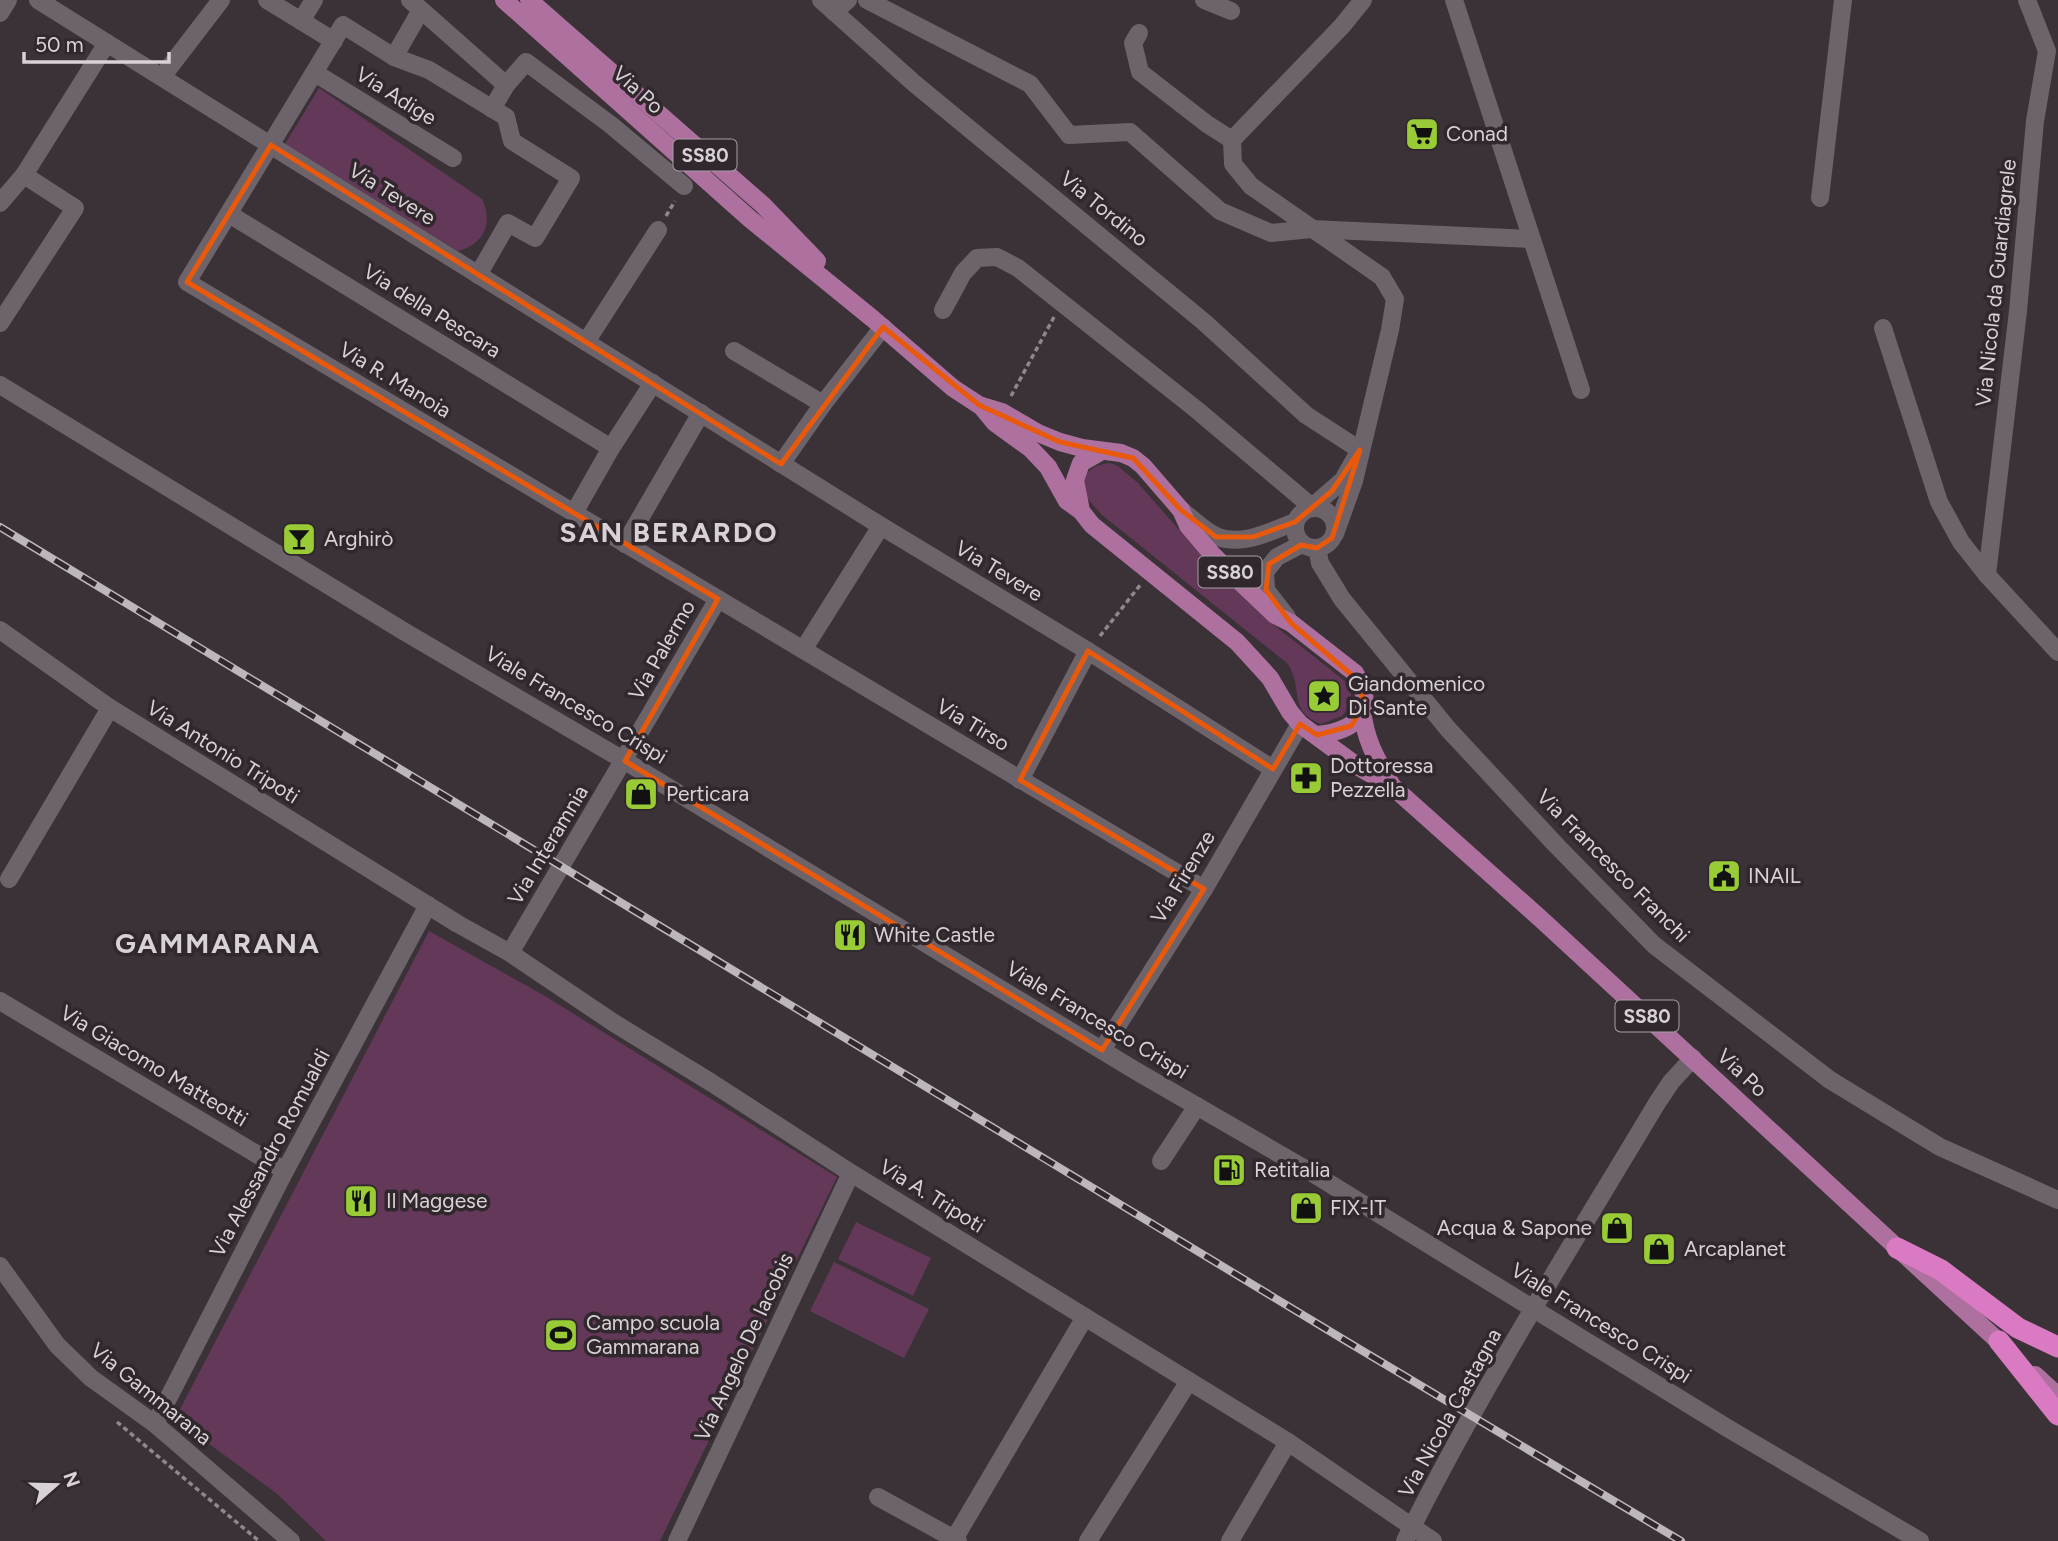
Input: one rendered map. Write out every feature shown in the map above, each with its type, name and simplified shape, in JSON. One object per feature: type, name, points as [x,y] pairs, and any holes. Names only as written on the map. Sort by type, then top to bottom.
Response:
[{"type":"highway","points":[[1897,1248],[1941,1270],[2018,1328],[2058,1347]]},
{"type":"highway","points":[[1999,1341],[2058,1415]]},
{"type":"main road","name":"Via Po","points":[[504,0],[750,219],[953,388],[979,405],[995,423],[1031,449],[1048,467],[1067,501],[1081,511]]},
{"type":"main road","name":"Via Po","points":[[529,0],[762,205],[878,323]]},
{"type":"main road","name":"Via Po","points":[[979,405],[1002,412],[1038,433],[1060,442],[1102,451]]},
{"type":"main road","name":"SS80","points":[[1102,451],[1121,453],[1143,466],[1181,510],[1188,526],[1236,579],[1275,615],[1291,623],[1355,673],[1363,691],[1362,711]]},
{"type":"main road","points":[[1081,511],[1075,480],[1077,471],[1081,464],[1102,451]]},
{"type":"main road","name":"SS80","points":[[1081,511],[1092,524],[1237,642],[1270,678],[1300,724],[1317,735]]},
{"type":"main road","name":"Via Po","points":[[1362,711],[1371,749],[1393,787]]},
{"type":"main road","points":[[1317,735],[1342,731],[1358,720],[1362,711]]},
{"type":"main road","name":"Via Po","points":[[1317,735],[1357,766],[1393,787],[1693,1058],[2058,1396]]},
{"type":"street","points":[[0,12],[8,0]]},
{"type":"street","name":"Via Tevere","points":[[38,0],[781,464],[1088,651],[1273,769]]},
{"type":"street","points":[[162,78],[221,0]]},
{"type":"street","points":[[267,0],[334,41],[343,25],[394,57],[429,70],[506,117],[512,141],[571,178],[535,238],[509,223],[478,275]]},
{"type":"street","points":[[302,21],[314,0]]},
{"type":"street","points":[[867,0],[1030,84],[1069,135],[1130,132],[1220,211],[1271,233],[1311,229],[1531,239]]},
{"type":"street","points":[[1203,0],[1231,11]]},
{"type":"street","points":[[1291,623],[1266,590],[1265,572],[1277,557],[1328,543],[1335,534],[1354,481],[1391,330],[1395,299],[1382,277],[1251,186],[1233,164],[1233,140],[1342,26],[1363,0]]},
{"type":"street","points":[[1454,0],[1581,390]]},
{"type":"street","points":[[1820,198],[1843,0]]},
{"type":"street","name":"Via Nicola da Guardiagrele","points":[[1987,575],[2018,311],[2035,121],[2047,51],[2027,0]]},
{"type":"street","name":"Via Tordino","points":[[834,4],[915,83],[1204,322],[1306,415],[1360,450]]},
{"type":"street","points":[[394,57],[416,5],[506,85]]},
{"type":"street","points":[[1139,33],[1133,43],[1140,72],[1206,124],[1233,140]]},
{"type":"street","name":"Via R. Manoia","points":[[334,41],[187,282],[718,599]]},
{"type":"street","points":[[0,203],[24,175],[107,43]]},
{"type":"street","points":[[492,109],[506,85],[526,62],[611,125],[684,186]]},
{"type":"street","name":"Via Adige","points":[[315,73],[453,158]]},
{"type":"street","points":[[0,323],[75,208],[24,175]]},
{"type":"street","name":"Via della Pescara","points":[[229,214],[611,448]]},
{"type":"street","points":[[586,342],[658,230]]},
{"type":"street","points":[[943,310],[963,272],[977,258],[997,257],[1018,268],[1197,410],[1312,507],[1330,514],[1334,520],[1335,534]]},
{"type":"street","points":[[781,464],[878,323]]},
{"type":"street","points":[[1884,328],[1938,502],[1961,542],[1987,575],[2058,652]]},
{"type":"street","points":[[734,351],[823,404]]},
{"type":"street","points":[[574,513],[611,448],[653,383]]},
{"type":"street","name":"Viale Francesco Crispi","points":[[0,385],[394,625],[1535,1308],[1729,1429],[1920,1541]]},
{"type":"street","points":[[625,544],[701,413]]},
{"type":"street","points":[[1310,546],[1295,534],[1295,522],[1302,512],[1312,507],[1343,480],[1360,450]]},
{"type":"street","points":[[1181,510],[1216,537],[1236,540],[1295,522]]},
{"type":"street","points":[[803,650],[881,526]]},
{"type":"street","name":"Via Francesco Franchi","points":[[1310,546],[1342,600],[1448,729],[1654,945],[1830,1080],[1940,1147],[2058,1200]]},
{"type":"street","name":"Via Palermo","points":[[625,761],[718,599]]},
{"type":"street","name":"Via Tirso","points":[[718,599],[1204,889]]},
{"type":"street","name":"Via Antonio Tripoti","points":[[0,630],[110,708],[428,905]]},
{"type":"street","points":[[1020,780],[1088,651]]},
{"type":"street","points":[[9,879],[110,708]]},
{"type":"street","name":"Via Firenze","points":[[1102,1050],[1204,889],[1300,724]]},
{"type":"street","name":"Via Interamnia","points":[[510,953],[625,761]]},
{"type":"street","name":"Via A. Tripoti","points":[[428,905],[510,953],[614,1023],[852,1173],[1288,1442],[1409,1534],[1433,1541]]},
{"type":"street","name":"Via Alessandro Romualdi","points":[[155,1424],[285,1171],[428,905]]},
{"type":"street","name":"Via Giacomo Matteotti","points":[[0,1001],[285,1171]]},
{"type":"street","name":"Via Nicola Castagna","points":[[1409,1534],[1472,1415],[1657,1103],[1671,1082],[1693,1058]]},
{"type":"street","points":[[1161,1161],[1197,1106]]},
{"type":"street","name":"Via Angelo De Iacobis","points":[[677,1541],[852,1173]]},
{"type":"street","name":"Via Gammarana","points":[[0,1266],[57,1345],[91,1378],[155,1424],[291,1541]]},
{"type":"street","points":[[878,1497],[955,1540],[1085,1317]]},
{"type":"street","points":[[1088,1541],[1189,1381]]},
{"type":"street","points":[[1230,1541],[1288,1442]]},
{"type":"path","points":[[1009,401],[1062,303]]},
{"type":"path","points":[[1088,651],[1150,572]]},
{"type":"highlighted area","points":[[271,145],[781,464],[883,327],[979,405],[1060,442],[1133,458],[1181,510],[1216,537],[1253,537],[1295,522],[1332,491],[1360,450],[1332,538],[1317,548],[1301,545],[1269,564],[1266,590],[1291,623],[1360,682],[1364,706],[1351,726],[1317,735],[1300,724],[1273,769],[1088,651],[1020,780],[1204,889],[1102,1050],[625,761],[718,599],[187,282]]},
{"type":"shaded area","points":[[319,88],[482,199],[487,216],[480,238],[474,244],[458,251],[285,144]]},
{"type":"shaded area","points":[[1110,463],[1118,466],[1138,483],[1217,573],[1264,617],[1346,682],[1351,694],[1349,707],[1342,716],[1321,724],[1310,719],[1300,706],[1288,664],[1102,515],[1087,498],[1083,484],[1091,469]]},
{"type":"shaded area","name":"Campo scuola Gammarana","points":[[429,931],[545,996],[837,1177],[660,1541],[326,1541],[276,1493],[175,1419]]},
{"type":"shaded area","points":[[856,1222],[931,1258],[913,1296],[838,1259]]},
{"type":"shaded area","points":[[834,1262],[929,1309],[904,1358],[810,1311]]},
{"type":"railway","points":[[0,527],[1681,1541]]},
{"type":"place","name":"Conad","points":[[1422,134]]},
{"type":"place","name":"Arghirò","points":[[299,539]]},
{"type":"place","name":"Giandomenico Di Sante","points":[[1324,696]]},
{"type":"place","name":"Dottoressa Pezzella","points":[[1306,778]]},
{"type":"place","name":"Perticara","points":[[641,794]]},
{"type":"place","name":"INAIL","points":[[1724,876]]},
{"type":"place","name":"White Castle","points":[[850,935]]},
{"type":"place","name":"Retitalia","points":[[1229,1170]]},
{"type":"place","name":"Il Maggese","points":[[361,1201]]},
{"type":"place","name":"FIX-IT","points":[[1306,1208]]},
{"type":"place","name":"Acqua & Sapone","points":[[1617,1228]]},
{"type":"place","name":"Arcaplanet","points":[[1659,1249]]},
{"type":"place","name":"Campo scuola Gammarana","points":[[561,1335]]},
{"type":"district","name":"SAN BERARDO","points":[[669,532]]},
{"type":"district","name":"GAMMARANA","points":[[218,943]]}]
